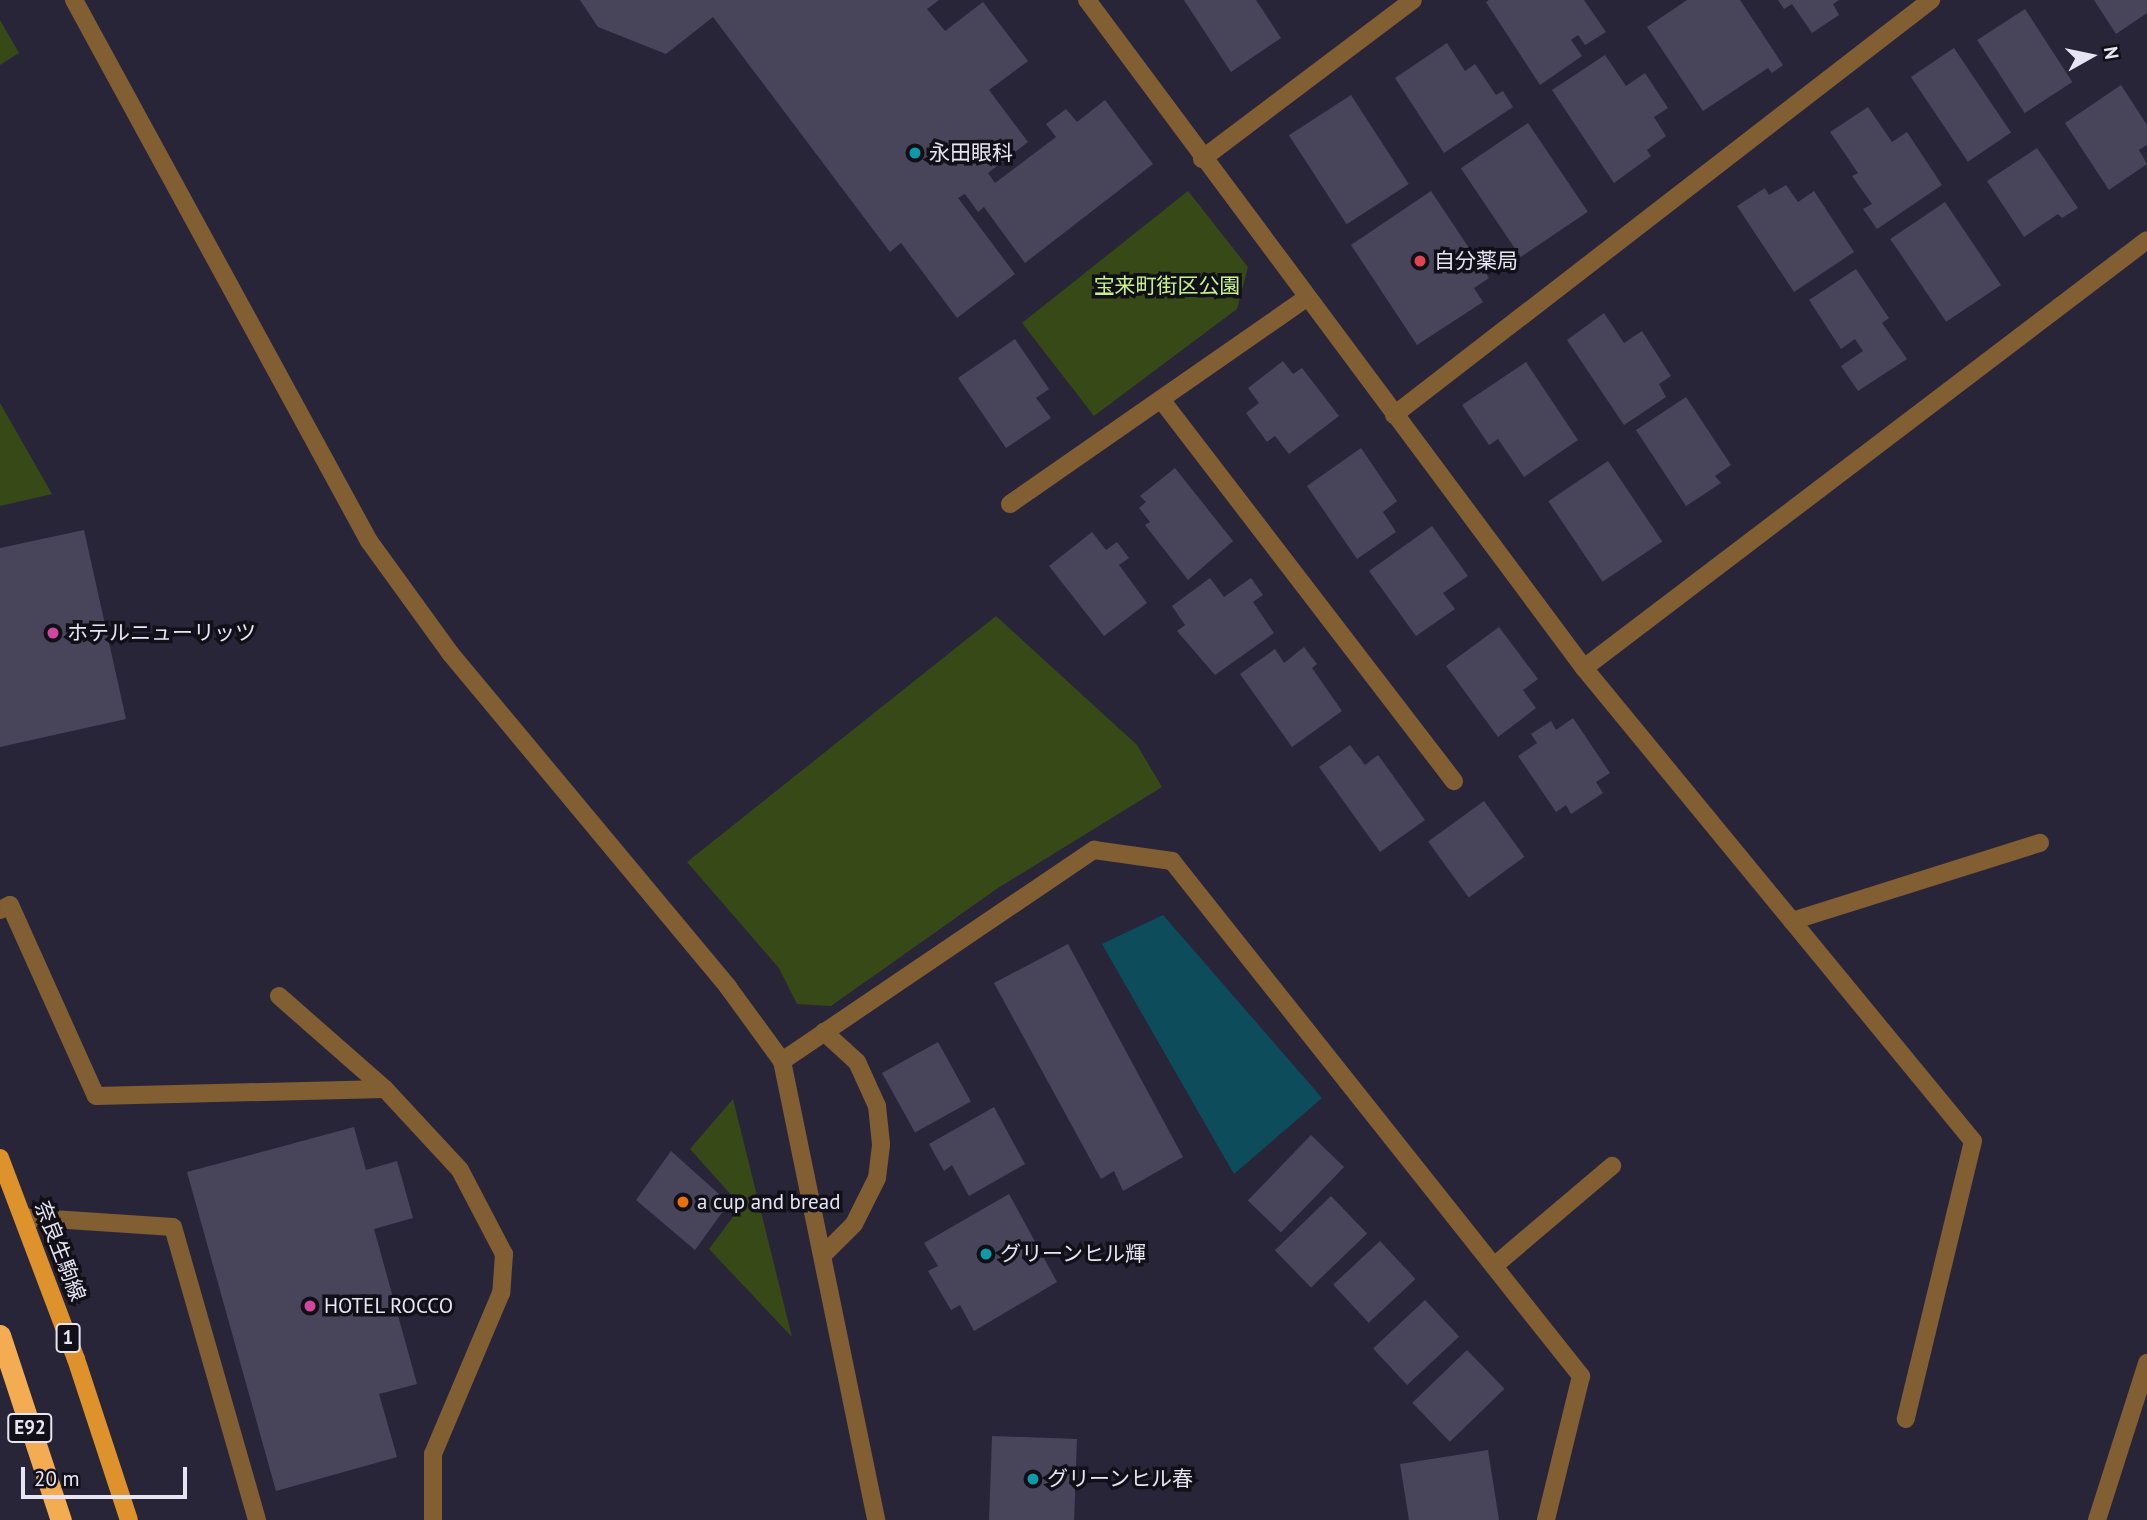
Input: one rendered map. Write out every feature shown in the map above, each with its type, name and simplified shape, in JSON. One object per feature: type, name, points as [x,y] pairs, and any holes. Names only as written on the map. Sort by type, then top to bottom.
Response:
[{"type":"highway","name":"E92","points":[[0,1335],[61,1520]]},
{"type":"main road","name":"奈良生駒線","points":[[0,1158],[129,1520]]},
{"type":"street","points":[[74,0],[369,541],[450,653],[728,987],[782,1060],[824,1254],[876,1520]]},
{"type":"street","points":[[1087,0],[1202,159],[1584,668],[1973,1141],[1906,1419]]},
{"type":"street","points":[[1202,159],[1413,0]]},
{"type":"street","points":[[1394,415],[1931,0]]},
{"type":"street","points":[[1584,668],[2147,240]]},
{"type":"street","points":[[1010,504],[1163,402],[1306,298]]},
{"type":"street","points":[[1163,402],[1454,781]]},
{"type":"street","points":[[1792,921],[2040,844]]},
{"type":"street","points":[[782,1060],[1094,850],[1172,861],[1581,1376],[1546,1520]]},
{"type":"street","points":[[0,910],[10,905],[96,1096],[385,1089]]},
{"type":"street","points":[[279,996],[385,1089],[460,1170],[504,1254],[501,1293],[433,1454],[433,1520]]},
{"type":"street","points":[[824,1032],[857,1062],[877,1106],[881,1143],[877,1178],[855,1224],[824,1254]]},
{"type":"street","points":[[1494,1266],[1612,1166]]},
{"type":"street","points":[[23,1217],[173,1227],[257,1520]]},
{"type":"street","points":[[2097,1520],[2147,1363]]},
{"type":"green space","points":[[0,20],[19,53],[0,65]]},
{"type":"green space","name":"宝来町街区公園","points":[[1188,191],[1248,267],[1237,309],[1094,416],[1022,323]]},
{"type":"green space","points":[[0,403],[52,494],[0,506]]},
{"type":"green space","points":[[996,616],[1137,745],[1162,787],[998,888],[831,1006],[797,1004],[779,968],[687,862]]},
{"type":"green space","points":[[733,1099],[792,1337],[709,1249],[741,1206],[690,1149]]},
{"type":"water","points":[[1163,915],[1322,1098],[1234,1174],[1102,944]]},
{"type":"building","name":"永田眼科","points":[[580,0],[939,0],[927,9],[945,31],[983,2],[1028,61],[989,90],[1028,142],[988,173],[995,183],[1056,137],[1046,124],[1066,109],[1077,122],[1105,100],[1153,164],[1025,263],[984,207],[978,212],[965,194],[958,198],[1015,274],[957,318],[901,243],[890,252],[713,17],[666,54],[598,27]]},
{"type":"building","points":[[1184,0],[1256,0],[1281,38],[1231,72]]},
{"type":"building","points":[[1584,0],[1606,32],[1585,45],[1578,35],[1571,40],[1582,56],[1540,85],[1486,2]]},
{"type":"building","points":[[1687,0],[1740,0],[1783,65],[1772,73],[1768,68],[1703,111],[1647,27]]},
{"type":"building","points":[[1778,0],[1839,0],[1833,4],[1839,15],[1812,33],[1792,4],[1784,9]]},
{"type":"building","points":[[2094,0],[2147,0],[2147,13],[2116,34]]},
{"type":"building","points":[[2025,9],[2072,82],[2025,113],[1977,40]]},
{"type":"building","points":[[1447,43],[1465,71],[1475,64],[1496,95],[1503,91],[1513,107],[1444,153],[1395,78]]},
{"type":"building","points":[[1954,48],[2011,133],[1968,162],[1911,77]]},
{"type":"building","points":[[1605,55],[1626,86],[1645,73],[1668,108],[1654,117],[1666,136],[1647,150],[1651,156],[1614,183],[1552,90]]},
{"type":"building","points":[[2121,85],[2147,125],[2147,145],[2139,150],[2147,164],[2109,190],[2065,123]]},
{"type":"building","points":[[1351,95],[1409,184],[1347,224],[1289,135]]},
{"type":"building","points":[[1868,107],[1892,142],[1907,132],[1942,185],[1877,229],[1863,209],[1872,204],[1852,176],[1858,173],[1830,132]]},
{"type":"building","points":[[1528,123],[1588,212],[1521,257],[1461,168]]},
{"type":"building","points":[[2037,148],[2078,208],[2062,218],[2058,214],[2024,237],[1987,181]]},
{"type":"building","points":[[1786,185],[1798,202],[1814,191],[1854,252],[1794,292],[1737,206],[1765,188],[1769,195]]},
{"type":"building","name":"自分薬局","points":[[1431,191],[1489,278],[1474,288],[1483,302],[1417,345],[1351,245]]},
{"type":"building","points":[[1945,202],[2001,285],[1946,322],[1890,239]]},
{"type":"building","points":[[1856,269],[1889,318],[1882,323],[1907,359],[1858,391],[1841,366],[1863,351],[1855,339],[1841,349],[1809,300]]},
{"type":"building","points":[[1604,313],[1624,343],[1642,331],[1671,376],[1659,384],[1666,397],[1624,425],[1567,340]]},
{"type":"building","points":[[1015,339],[1049,389],[1036,398],[1051,418],[1006,448],[958,378]]},
{"type":"building","points":[[1283,361],[1293,374],[1302,368],[1339,416],[1289,454],[1275,436],[1267,442],[1246,413],[1259,403],[1248,388]]},
{"type":"building","points":[[1526,362],[1578,440],[1524,477],[1498,439],[1489,445],[1462,405]]},
{"type":"building","points":[[1686,397],[1731,465],[1715,476],[1721,483],[1686,506],[1636,430]]},
{"type":"building","points":[[1361,448],[1397,501],[1383,512],[1396,532],[1357,559],[1307,486]]},
{"type":"building","points":[[1608,461],[1662,541],[1603,582],[1548,501]]},
{"type":"building","points":[[1175,468],[1233,541],[1188,580],[1145,525],[1150,522],[1139,508],[1146,502],[1140,496]]},
{"type":"building","points":[[1432,526],[1468,576],[1443,593],[1455,609],[1416,636],[1369,571]]},
{"type":"building","name":"ホテルニューリッツ","points":[[84,530],[126,719],[0,747],[0,548]]},
{"type":"building","points":[[1092,532],[1106,550],[1117,542],[1129,558],[1119,565],[1147,603],[1104,636],[1049,566]]},
{"type":"building","points":[[1210,578],[1224,597],[1251,578],[1263,595],[1253,602],[1274,633],[1215,675],[1177,631],[1185,625],[1172,606]]},
{"type":"building","points":[[1499,627],[1538,679],[1523,690],[1536,708],[1498,737],[1446,666]]},
{"type":"building","points":[[1304,647],[1317,664],[1312,668],[1342,711],[1292,747],[1240,674],[1275,649],[1284,663]]},
{"type":"building","points":[[1573,718],[1610,773],[1596,782],[1603,793],[1571,814],[1566,805],[1556,812],[1518,756],[1537,743],[1531,734],[1551,721],[1556,730]]},
{"type":"building","points":[[1350,745],[1365,765],[1378,755],[1425,820],[1380,852],[1319,767]]},
{"type":"building","points":[[1484,801],[1525,857],[1469,897],[1428,842]]},
{"type":"building","points":[[1068,944],[1183,1157],[1123,1191],[1114,1171],[1101,1179],[994,983]]},
{"type":"building","points":[[938,1042],[971,1101],[915,1133],[882,1073]]},
{"type":"building","points":[[994,1107],[1025,1164],[969,1196],[952,1165],[944,1171],[929,1144]]},
{"type":"building","name":"HOTEL ROCCO","points":[[354,1127],[366,1170],[397,1161],[413,1218],[374,1229],[417,1384],[379,1394],[397,1457],[276,1491],[187,1172]]},
{"type":"building","points":[[1311,1135],[1344,1167],[1281,1232],[1248,1200]]},
{"type":"building","name":"a cup and bread","points":[[671,1151],[729,1203],[695,1250],[636,1200]]},
{"type":"building","name":"グリーンヒル輝","points":[[1009,1194],[1057,1282],[974,1331],[960,1305],[951,1310],[928,1271],[938,1266],[924,1243]]},
{"type":"building","points":[[1331,1196],[1367,1233],[1311,1288],[1275,1250]]},
{"type":"building","points":[[1380,1241],[1415,1279],[1369,1323],[1333,1285]]},
{"type":"building","points":[[1425,1300],[1459,1337],[1407,1385],[1373,1348]]},
{"type":"building","points":[[1467,1350],[1505,1389],[1450,1442],[1412,1403]]},
{"type":"building","name":"グリーンヒル春","points":[[992,1436],[1077,1439],[1074,1520],[989,1520]]},
{"type":"building","points":[[1488,1450],[1499,1520],[1409,1520],[1400,1464]]},
{"type":"place","name":"永田眼科","points":[[915,153]]},
{"type":"place","name":"自分薬局","points":[[1420,261]]},
{"type":"place","name":"ホテルニューリッツ","points":[[53,633]]},
{"type":"place","name":"a cup and bread","points":[[683,1202]]},
{"type":"place","name":"グリーンヒル輝","points":[[986,1254]]},
{"type":"place","name":"HOTEL ROCCO","points":[[310,1306]]},
{"type":"place","name":"グリーンヒル春","points":[[1033,1479]]}]
